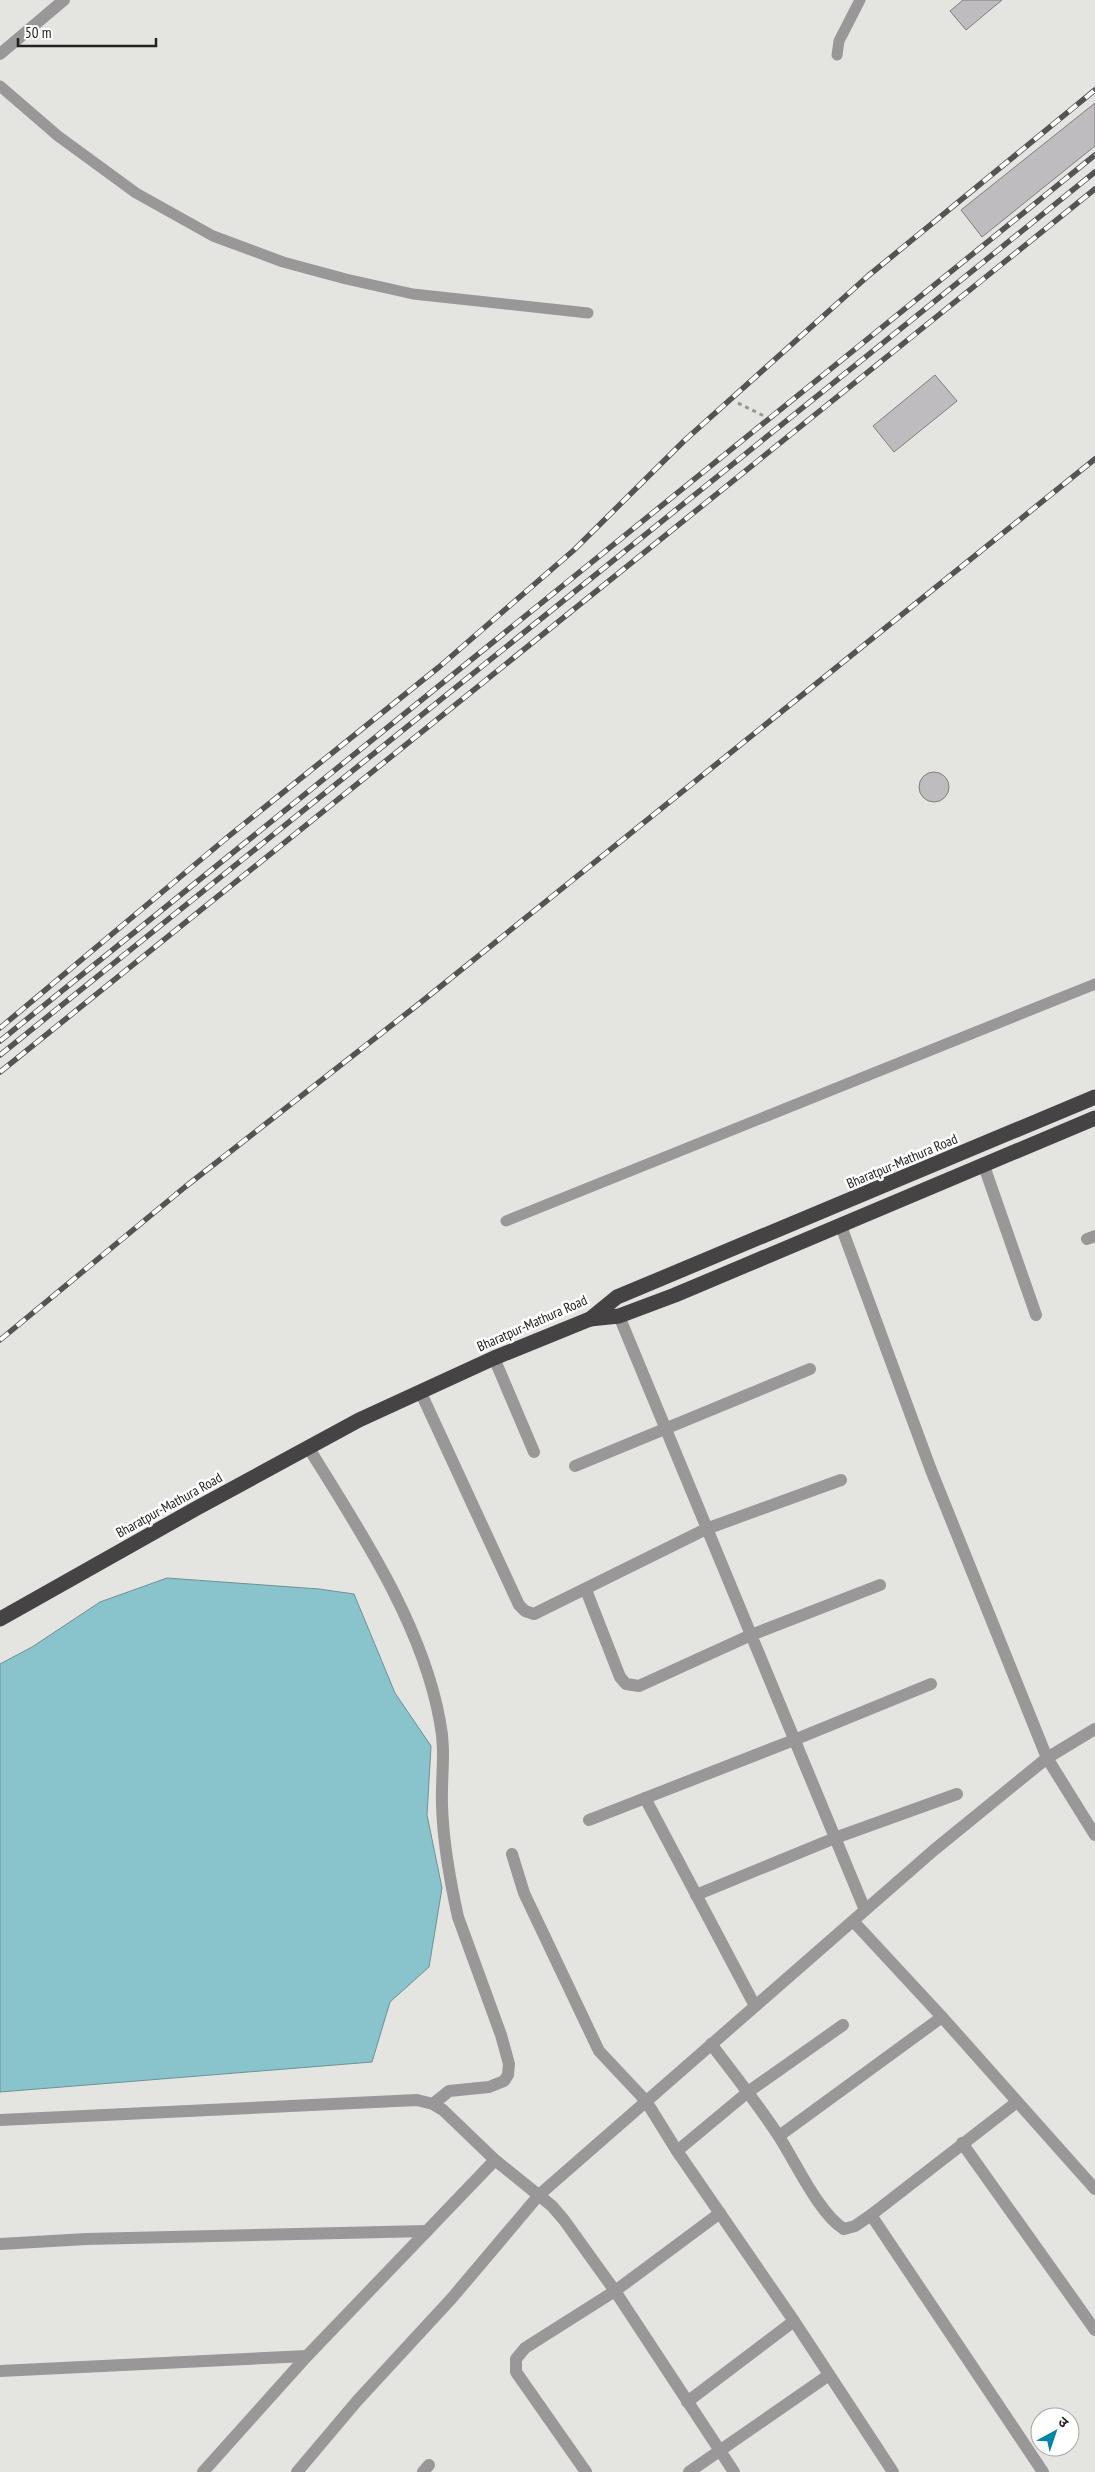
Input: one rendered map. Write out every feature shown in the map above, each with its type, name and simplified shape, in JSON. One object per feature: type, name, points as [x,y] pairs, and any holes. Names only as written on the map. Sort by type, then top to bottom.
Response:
[{"type":"highway","name":"Bharatpur-Mathura Road","points":[[0,1619],[308,1447],[420,1391],[494,1358],[590,1319],[616,1297],[1095,1097]]},
{"type":"highway","points":[[590,1319],[619,1316],[675,1295],[1095,1118]]},
{"type":"street","points":[[1,50],[64,0]]},
{"type":"street","points":[[984,1166],[1036,1315]]},
{"type":"street","points":[[841,1226],[931,1470],[1047,1758],[1095,1835]]},
{"type":"street","points":[[619,1316],[865,1910]]},
{"type":"street","points":[[494,1358],[534,1452]]},
{"type":"street","points":[[575,1466],[810,1369]]},
{"type":"street","points":[[420,1391],[518,1605],[525,1611],[534,1614],[586,1590],[706,1529],[841,1480]]},
{"type":"street","points":[[308,1447],[372,1551],[424,1660],[434,1692],[442,1732],[445,1758],[442,1804],[453,1897],[458,1917],[501,2035],[509,2064],[508,2075],[498,2084],[449,2091],[433,2104]]},
{"type":"street","points":[[586,1590],[620,1677],[626,1684],[640,1686],[750,1635],[880,1586]]},
{"type":"street","points":[[589,1820],[794,1740],[930,1684]]},
{"type":"street","points":[[298,2472],[357,2401],[452,2298],[539,2195],[934,1850],[1047,1758],[1095,1729]]},
{"type":"street","points":[[696,1895],[836,1838],[957,1794]]},
{"type":"street","points":[[645,1798],[755,2006]]},
{"type":"street","points":[[512,1854],[524,1893],[599,2051],[646,2101],[677,2151],[794,2321],[893,2472]]},
{"type":"street","points":[[853,1921],[942,2017],[1095,2189]]},
{"type":"street","points":[[779,2136],[942,2017]]},
{"type":"street","points":[[677,2151],[748,2092],[843,2025]]},
{"type":"street","points":[[711,2044],[779,2136],[828,2214],[836,2224],[844,2229],[855,2226],[871,2215],[1017,2102]]},
{"type":"street","points":[[0,2120],[418,2100],[433,2104],[452,2117],[495,2160],[539,2195],[564,2220],[615,2291],[734,2472]]},
{"type":"street","points":[[962,2143],[1095,2330]]},
{"type":"street","points":[[203,2472],[307,2356],[495,2160]]},
{"type":"street","points":[[586,2472],[516,2372],[516,2358],[525,2348],[615,2291],[720,2213]]},
{"type":"street","points":[[871,2215],[1043,2472]]},
{"type":"street","points":[[0,2244],[86,2239],[427,2231]]},
{"type":"street","points":[[687,2402],[794,2321]]},
{"type":"street","points":[[0,2371],[307,2356]]},
{"type":"street","points":[[689,2472],[720,2453],[829,2375]]},
{"type":"lane","points":[[837,55],[839,41],[860,0]]},
{"type":"lane","points":[[0,86],[58,136],[136,193],[213,236],[282,262],[413,294],[588,313]]},
{"type":"lane","points":[[506,1221],[1095,984]]},
{"type":"path","points":[[738,403],[764,416]]},
{"type":"water","points":[[167,1578],[319,1589],[354,1594],[395,1693],[431,1746],[427,1815],[442,1888],[429,1967],[390,2002],[372,2062],[0,2092],[0,1664],[32,1647],[100,1602]]},
{"type":"building","points":[[963,0],[1002,0],[966,30],[950,11]]},
{"type":"building","points":[[1095,103],[1095,146],[982,237],[961,210]]},
{"type":"building","points":[[935,375],[957,401],[894,452],[873,426]]},
{"type":"building","points":[[934,772],[945,776],[949,787],[945,798],[934,802],[923,798],[919,787],[923,776]]},
{"type":"railway","points":[[0,1028],[229,836],[439,667],[574,550],[684,441],[868,276],[1095,90]]},
{"type":"railway","points":[[0,1041],[1095,155]]},
{"type":"railway","points":[[0,1055],[1095,172]]},
{"type":"railway","points":[[0,1072],[1095,189]]},
{"type":"railway","points":[[0,1340],[185,1187],[420,1003],[1095,459]]}]
